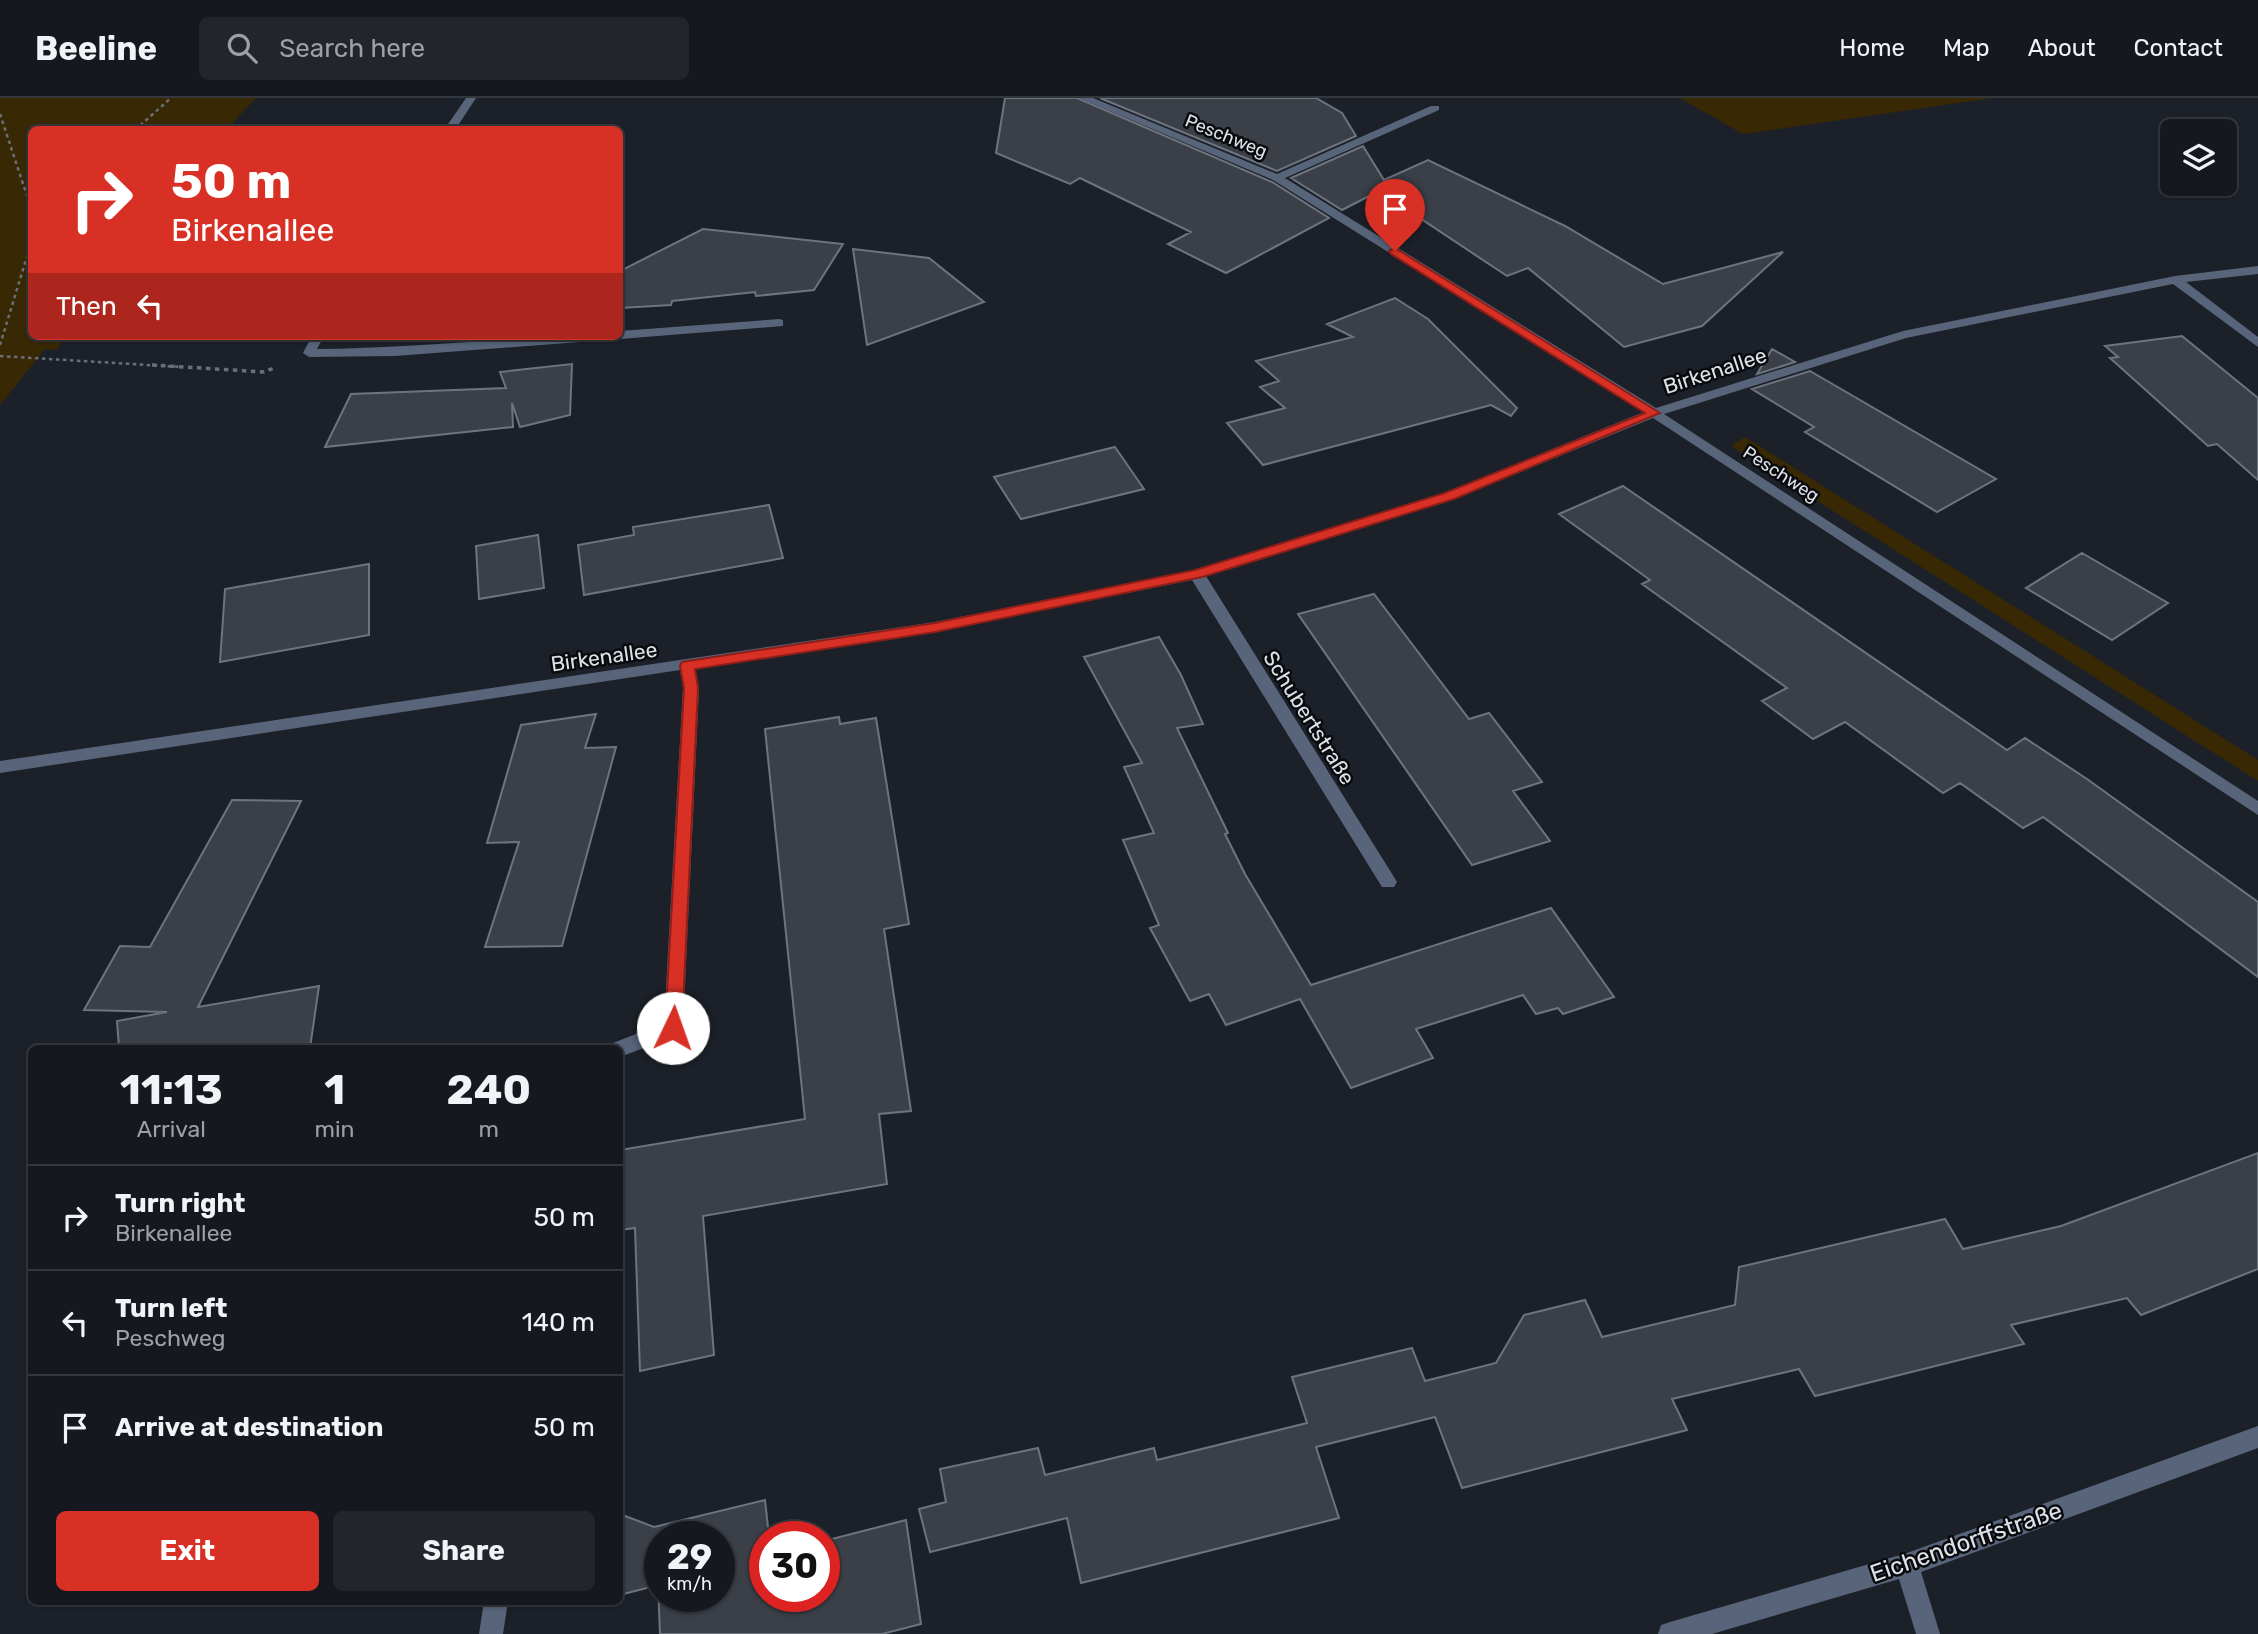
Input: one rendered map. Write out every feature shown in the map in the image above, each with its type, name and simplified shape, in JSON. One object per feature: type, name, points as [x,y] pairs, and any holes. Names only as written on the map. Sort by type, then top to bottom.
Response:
[{"type":"street","points":[[452,126],[471,98]]},
{"type":"street","name":"Peschweg","points":[[1084,98],[1277,178],[1654,413],[2258,810]]},
{"type":"street","name":"Peschweg","points":[[1277,178],[1436,108]]},
{"type":"street","name":"Birkenallee","points":[[0,767],[935,627],[1197,574],[1449,496],[1654,413],[1903,335],[2175,281],[2258,270]]},
{"type":"street","points":[[2175,281],[2258,344]]},
{"type":"street","points":[[623,335],[779,323]]},
{"type":"street","points":[[316,340],[309,353],[395,352],[554,340]]},
{"type":"street","name":"Schubertstraße","points":[[1197,574],[1388,882]]},
{"type":"street","points":[[623,1048],[673,1028],[691,688],[687,666]]},
{"type":"street","name":"Eichendorffstraße","points":[[1670,1634],[1907,1565],[2258,1437]]},
{"type":"street","points":[[1907,1565],[1928,1634]]},
{"type":"street","points":[[491,1634],[495,1605]]},
{"type":"path","points":[[140,126],[171,98]]},
{"type":"path","points":[[0,114],[28,199]]},
{"type":"path","points":[[0,345],[28,253]]},
{"type":"path","points":[[0,356],[264,372],[309,353]]},
{"type":"shaded area","points":[[0,98],[256,98],[230,126],[28,126],[28,340],[63,340],[56,350],[45,349],[0,405]]},
{"type":"shaded area","points":[[1680,98],[1993,98],[1743,134]]},
{"type":"shaded area","points":[[1745,437],[2258,760],[2258,781],[1731,446]]},
{"type":"building","points":[[1005,98],[1077,98],[1272,182],[1329,218],[1226,273],[1168,244],[1191,232],[1080,178],[1070,184],[996,153]]},
{"type":"building","points":[[1100,98],[1316,98],[1342,113],[1356,136],[1277,171]]},
{"type":"building","points":[[1363,146],[1384,180],[1428,160],[1565,226],[1663,284],[1783,252],[1702,326],[1624,347],[1528,268],[1507,276],[1379,191],[1342,210],[1291,178]]},
{"type":"building","points":[[703,229],[843,244],[814,290],[756,296],[755,292],[672,301],[671,305],[623,308],[623,269]]},
{"type":"building","points":[[853,249],[929,258],[984,302],[867,345]]},
{"type":"building","points":[[1395,298],[1428,319],[1517,408],[1511,416],[1491,405],[1263,465],[1227,423],[1285,408],[1260,387],[1279,381],[1256,361],[1353,337],[1327,324]]},
{"type":"building","points":[[2182,336],[2258,398],[2258,480],[2217,444],[2208,446],[2110,358],[2118,357],[2105,346]]},
{"type":"building","points":[[1772,349],[1795,362],[1757,374]]},
{"type":"building","points":[[572,364],[570,415],[520,427],[512,403],[513,427],[325,447],[351,394],[506,388],[500,372]]},
{"type":"building","points":[[1810,371],[1996,479],[1937,512],[1805,432],[1814,427],[1752,389]]},
{"type":"building","points":[[1115,447],[1144,489],[1021,519],[994,477]]},
{"type":"building","points":[[1623,486],[2007,750],[2025,738],[2087,779],[2258,902],[2258,977],[2043,817],[2023,828],[1960,783],[1943,793],[1845,722],[1813,739],[1762,701],[1787,688],[1642,584],[1650,580],[1559,514]]},
{"type":"building","points":[[769,505],[783,558],[584,595],[578,545],[634,535],[633,527]]},
{"type":"building","points":[[538,535],[544,588],[479,599],[476,546]]},
{"type":"building","points":[[2082,553],[2168,603],[2112,640],[2026,588]]},
{"type":"building","points":[[369,564],[369,635],[220,662],[225,589]]},
{"type":"building","points":[[1374,594],[1469,719],[1489,713],[1542,782],[1513,791],[1550,841],[1472,865],[1298,614]]},
{"type":"building","points":[[1159,637],[1181,675],[1203,724],[1177,728],[1245,874],[1311,985],[1551,908],[1614,997],[1563,1014],[1558,1008],[1536,1014],[1523,995],[1416,1029],[1433,1058],[1351,1088],[1300,999],[1226,1025],[1209,994],[1190,1001],[1150,928],[1159,925],[1123,840],[1154,833],[1124,767],[1142,763],[1084,657]]},
{"type":"building","points":[[596,714],[585,748],[616,747],[562,946],[485,947],[519,842],[487,843],[521,725]]},
{"type":"building","points":[[839,717],[840,724],[876,718],[909,924],[884,929],[911,1111],[879,1114],[887,1184],[703,1216],[714,1355],[640,1371],[635,1228],[623,1230],[623,1149],[805,1119],[765,729]]},
{"type":"building","points":[[232,800],[301,801],[198,1007],[319,986],[310,1045],[119,1045],[117,1021],[167,1012],[84,1010],[120,946],[150,947]]},
{"type":"building","points":[[2258,1153],[2258,1269],[2141,1315],[2127,1298],[2011,1325],[2024,1344],[1815,1396],[1799,1369],[1672,1399],[1687,1430],[1462,1488],[1435,1417],[1316,1447],[1339,1518],[1081,1583],[1067,1518],[930,1552],[919,1509],[946,1502],[940,1469],[1038,1448],[1045,1475],[1154,1448],[1157,1460],[1307,1423],[1292,1377],[1412,1348],[1425,1381],[1496,1363],[1524,1315],[1585,1300],[1602,1337],[1735,1305],[1739,1267],[1945,1219],[1963,1249],[2061,1226]]},
{"type":"building","points":[[765,1500],[767,1521],[749,1521],[749,1612],[840,1612],[840,1537],[906,1520],[921,1624],[882,1634],[660,1634],[659,1612],[735,1612],[735,1521],[679,1521]]},
{"type":"building","points":[[623,1515],[644,1523],[644,1589],[623,1594]]},
{"type":"route","points":[[673,1028],[691,688],[687,666],[935,627],[1197,574],[1449,496],[1654,413],[1395,251]]}]
